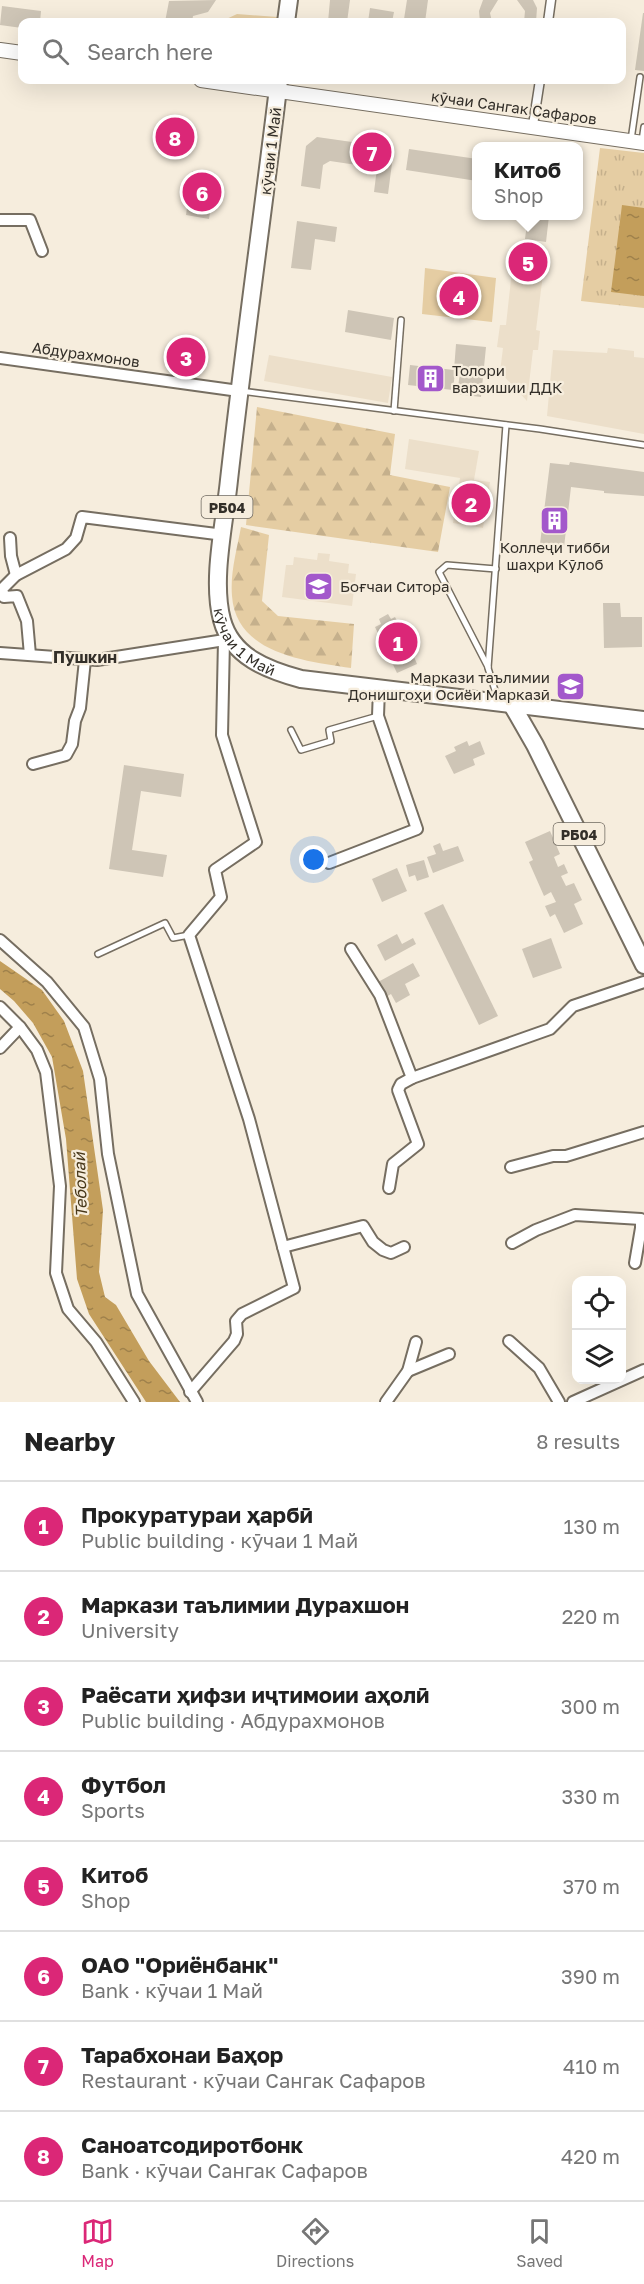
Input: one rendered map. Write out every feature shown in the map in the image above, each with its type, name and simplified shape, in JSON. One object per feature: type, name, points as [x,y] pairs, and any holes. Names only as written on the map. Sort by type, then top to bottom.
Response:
[{"type":"main road","points":[[286,18],[288,0]]},
{"type":"main road","name":"кӯчаи 1 Май","points":[[278,85],[239,391],[224,536],[219,599],[222,621],[228,639],[257,664],[275,672],[302,679],[644,720]]},
{"type":"main road","name":"РБ04","points":[[506,704],[535,745],[644,965]]},
{"type":"street","points":[[549,18],[551,0]]},
{"type":"street","points":[[0,50],[18,52]]},
{"type":"street","name":"кӯчаи Сангак Сафаров","points":[[263,84],[639,143]]},
{"type":"street","points":[[533,125],[539,84]]},
{"type":"street","points":[[0,220],[30,220],[42,251]]},
{"type":"street","name":"Абдурахмонов","points":[[0,358],[239,391]]},
{"type":"street","points":[[30,655],[27,621],[17,596],[4,597],[2,589],[16,575],[66,549],[76,538],[82,517],[224,536]]},
{"type":"street","points":[[10,538],[11,556],[16,575]]},
{"type":"street","points":[[0,653],[85,660],[228,639],[222,735],[256,842],[215,870],[221,897],[189,935],[249,1119],[294,1288],[242,1314],[236,1321],[237,1334],[234,1341],[190,1392]]},
{"type":"street","points":[[33,764],[66,755],[72,744],[75,721],[80,708],[85,660]]},
{"type":"street","points":[[329,863],[417,829],[378,716],[379,688]]},
{"type":"street","points":[[0,940],[47,982],[84,1027],[100,1078],[108,1154],[137,1294],[197,1402]]},
{"type":"street","points":[[351,949],[380,995],[412,1078]]},
{"type":"street","points":[[389,1188],[393,1164],[418,1144],[398,1090],[401,1084],[412,1078],[550,1029],[573,1006],[644,982]]},
{"type":"street","points":[[0,1007],[20,1027],[37,1050],[46,1072],[60,1186],[56,1273],[68,1309],[96,1342],[134,1402]]},
{"type":"street","points":[[0,1048],[20,1027]]},
{"type":"street","points":[[511,1167],[553,1156],[566,1156],[644,1132]]},
{"type":"street","points":[[512,1244],[536,1230],[575,1215],[641,1219],[643,1228],[635,1263]]},
{"type":"street","points":[[283,1247],[363,1226],[382,1250],[391,1253],[404,1247]]},
{"type":"street","points":[[509,1341],[539,1368],[559,1402]]},
{"type":"street","points":[[386,1402],[408,1371],[416,1342]]},
{"type":"street","points":[[408,1371],[449,1354]]},
{"type":"street","points":[[573,1402],[644,1370]]},
{"type":"lane","points":[[639,143],[640,76]]},
{"type":"lane","points":[[639,143],[644,127]]},
{"type":"lane","points":[[394,411],[401,321]]},
{"type":"lane","points":[[239,391],[644,445]]},
{"type":"lane","points":[[488,668],[506,425]]},
{"type":"lane","points":[[496,568],[447,565],[440,572],[506,704]]},
{"type":"lane","points":[[291,730],[301,750],[331,741],[329,730],[378,716]]},
{"type":"lane","points":[[98,954],[165,923],[173,938],[189,935]]},
{"type":"shaded area","points":[[512,270],[543,274],[536,330],[540,331],[538,350],[533,350],[527,401],[500,372],[503,348],[497,347],[500,325],[506,325]]},
{"type":"shaded area","points":[[608,348],[634,351],[634,357],[644,358],[644,434],[547,416],[553,350],[607,353]]},
{"type":"shaded area","points":[[269,355],[392,377],[388,403],[264,381]]},
{"type":"shaded area","points":[[409,439],[479,451],[474,480],[490,482],[483,528],[453,523],[460,478],[405,469]]},
{"type":"shaded area","name":"Боғчаи Ситора","points":[[318,553],[330,554],[329,561],[349,564],[348,573],[356,574],[352,606],[282,597],[286,565],[293,565],[294,557],[317,560]]},
{"type":"green space","points":[[237,14],[278,17],[278,18],[228,18]]},
{"type":"green space","points":[[600,148],[644,153],[644,308],[581,301]]},
{"type":"green space","points":[[425,268],[496,278],[492,322],[422,314]]},
{"type":"green space","points":[[257,407],[395,434],[390,475],[450,487],[438,552],[246,525]]},
{"type":"green space","points":[[241,527],[269,535],[262,601],[278,616],[354,624],[351,668],[314,662],[276,651],[246,631],[236,615],[232,596],[233,570]]},
{"type":"water","points":[[622,205],[644,208],[644,296],[611,292]]},
{"type":"water","name":"Теболай","points":[[0,961],[42,990],[64,1021],[83,1071],[103,1210],[99,1272],[105,1297],[116,1305],[149,1361],[180,1402],[146,1402],[89,1314],[77,1279],[66,1139],[52,1057],[33,1023],[0,989]]},
{"type":"building","points":[[216,0],[208,12],[193,18],[166,18],[169,1]]},
{"type":"building","points":[[330,0],[350,0],[348,18],[328,18]]},
{"type":"building","points":[[407,0],[428,0],[426,18],[404,18]]},
{"type":"building","points":[[483,0],[498,0],[490,13],[491,18],[480,18],[479,11]]},
{"type":"building","points":[[517,0],[533,0],[537,8],[536,18],[524,18],[525,11]]},
{"type":"building","points":[[2,6],[41,11],[40,18],[18,18],[18,27],[0,25]]},
{"type":"building","points":[[370,8],[394,12],[393,18],[369,18]]},
{"type":"building","points":[[644,13],[644,71],[635,70]]},
{"type":"building","points":[[317,137],[394,148],[388,194],[374,192],[377,168],[330,161],[323,165],[320,189],[301,186],[306,146]]},
{"type":"building","points":[[409,149],[472,158],[472,180],[406,170]]},
{"type":"building","points":[[192,171],[215,173],[214,189],[217,195],[212,201],[209,219],[186,215]]},
{"type":"building","points":[[527,220],[549,220],[546,242],[525,239]]},
{"type":"building","points":[[297,221],[337,227],[335,242],[315,239],[311,270],[291,268]]},
{"type":"building","points":[[520,257],[537,259],[535,269],[519,266]]},
{"type":"building","points":[[348,310],[394,318],[391,340],[345,332]]},
{"type":"building","points":[[456,344],[486,347],[481,397],[457,394],[460,373],[455,372],[453,390],[408,385],[410,365],[454,370]]},
{"type":"building","name":"Коллеҷи тибби шаҳри Кӯлоб","points":[[570,462],[644,472],[644,496],[604,493],[604,491],[571,487],[564,547],[540,544],[550,463],[569,465]]},
{"type":"building","points":[[603,603],[620,603],[621,617],[642,617],[642,647],[604,648]]},
{"type":"building","points":[[388,614],[391,619],[395,617],[404,635],[410,632],[418,649],[412,652],[417,664],[397,673],[375,627],[381,624],[379,619]]},
{"type":"building","points":[[467,741],[469,746],[480,741],[485,754],[473,759],[475,765],[454,774],[445,756],[456,751],[454,747]]},
{"type":"building","points":[[124,765],[184,774],[181,797],[141,791],[132,850],[167,855],[163,877],[109,869]]},
{"type":"building","points":[[550,831],[560,854],[554,857],[558,867],[564,864],[568,873],[561,876],[566,886],[574,883],[582,900],[574,904],[583,924],[564,933],[555,914],[550,917],[545,906],[556,902],[551,892],[544,896],[529,862],[533,860],[525,842]]},
{"type":"building","points":[[440,843],[443,851],[458,846],[464,861],[433,873],[427,857],[436,854],[433,846]]},
{"type":"building","points":[[424,860],[429,877],[417,881],[415,875],[409,877],[406,865]]},
{"type":"building","points":[[397,868],[407,891],[382,902],[372,879]]},
{"type":"building","points":[[443,904],[498,1016],[479,1025],[424,913]]},
{"type":"building","points":[[397,934],[402,944],[413,938],[416,944],[385,961],[377,945]]},
{"type":"building","points":[[551,938],[562,968],[533,978],[522,949]]},
{"type":"building","points":[[413,963],[420,976],[405,984],[410,995],[396,1003],[391,994],[386,997],[378,982]]},
{"type":"place","name":"Саноатсодиротбонк","points":[[175,137]]},
{"type":"place","name":"Тарабхонаи Баҳор","points":[[372,152]]},
{"type":"place","name":"ОАО \"Ориёнбанк\"","points":[[202,192]]},
{"type":"place","name":"Китоб","points":[[528,262]]},
{"type":"place","name":"Футбол","points":[[459,296]]},
{"type":"place","name":"Раёсати ҳифзи иҷтимоии аҳолӣ","points":[[186,357]]},
{"type":"place","name":"Толори варзишии ДДК","points":[[431,379]]},
{"type":"place","name":"Маркази таълимии Дурахшон","points":[[471,503]]},
{"type":"place","name":"Коллеҷи тибби шаҳри Кӯлоб","points":[[555,520]]},
{"type":"place","name":"Боғчаи Ситора","points":[[319,586]]},
{"type":"place","name":"Прокуратураи ҳарбӣ","points":[[398,642]]},
{"type":"place","name":"Маркази таълимии Донишгоҳи Осиёи Марказӣ","points":[[571,686]]},
{"type":"district","name":"Пушкин","points":[[85,657]]}]
